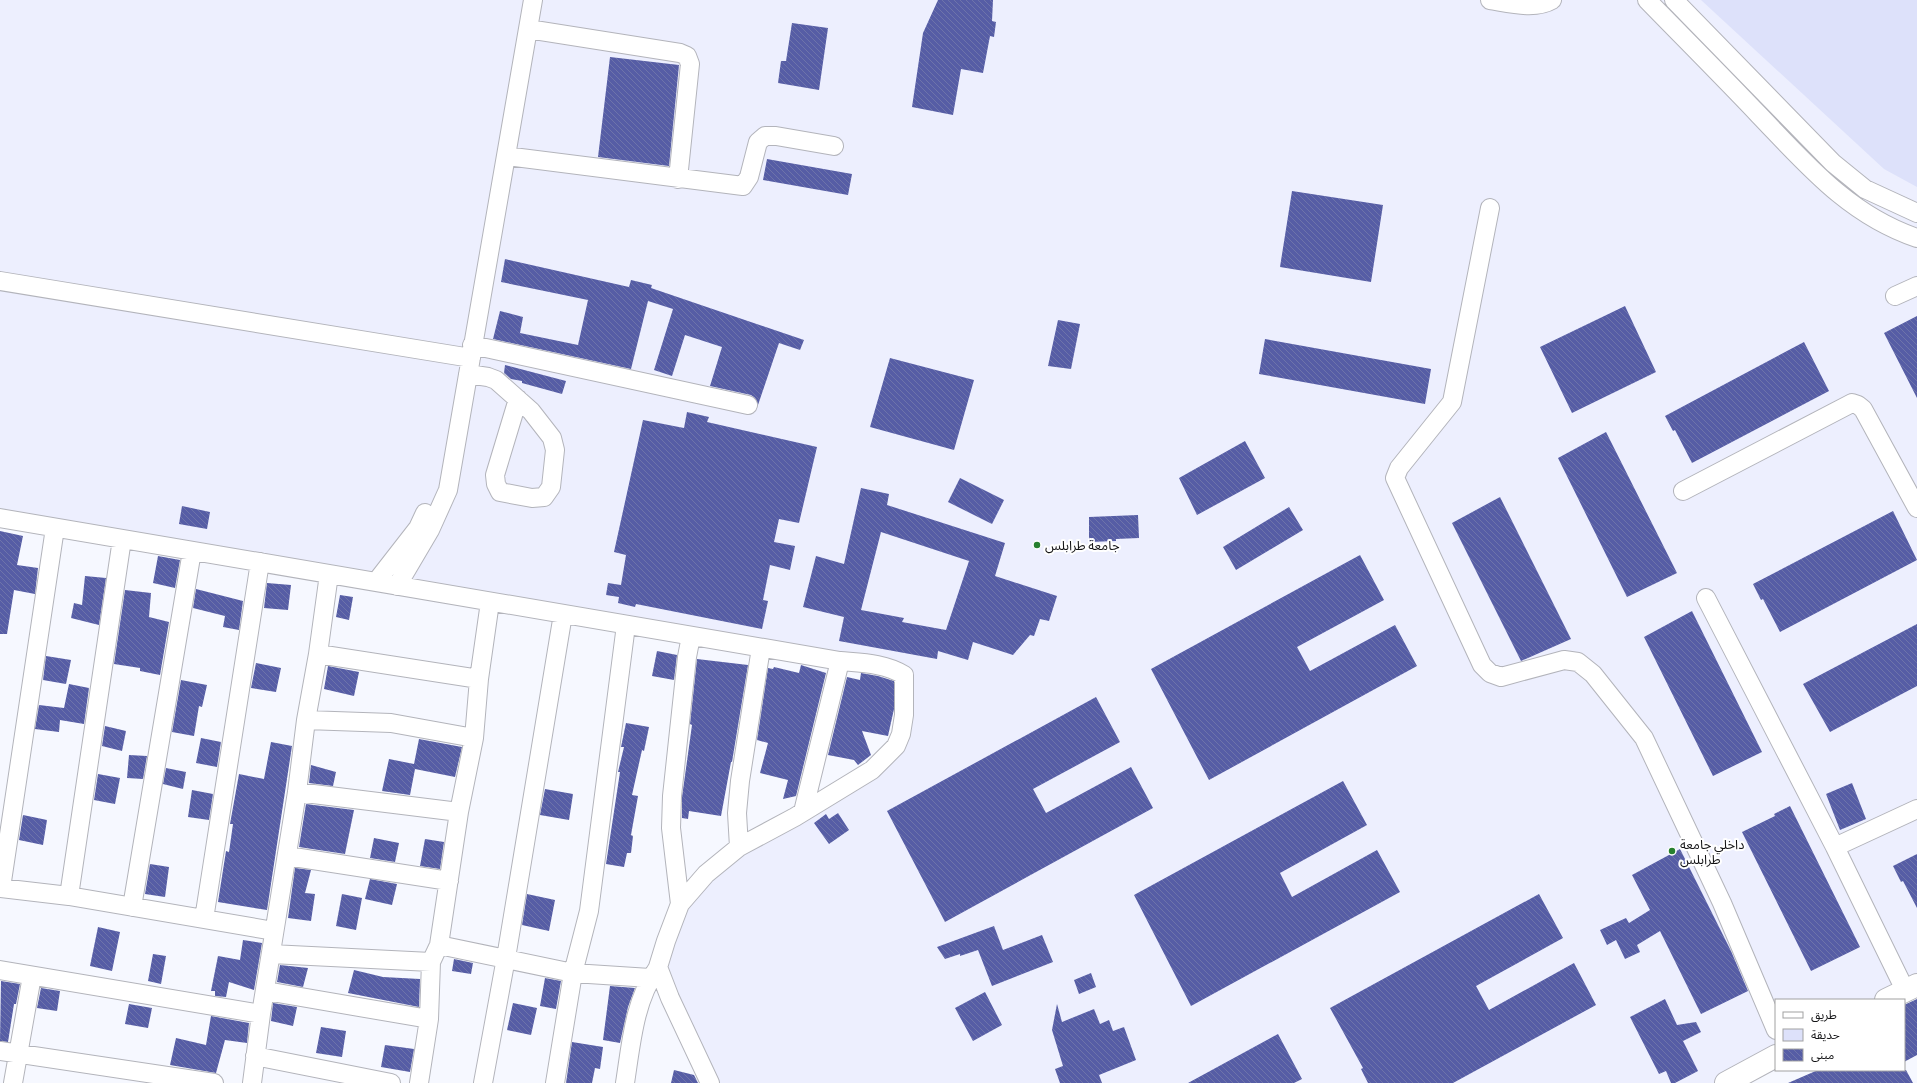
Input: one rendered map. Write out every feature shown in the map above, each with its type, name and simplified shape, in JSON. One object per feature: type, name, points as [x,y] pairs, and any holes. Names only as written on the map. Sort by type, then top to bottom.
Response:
[{"type":"main road","points":[[1888,999],[1911,988]]},
{"type":"main road","points":[[1726,1083],[1775,1057]]},
{"type":"street","points":[[397,586],[430,530],[448,490],[533,0]]},
{"type":"street","points":[[1490,0],[1544,5],[1552,0]]},
{"type":"street","points":[[1647,0],[1810,168],[1859,210],[1885,225],[1917,238]]},
{"type":"street","points":[[1674,0],[1833,164],[1865,189],[1896,205],[1917,213]]},
{"type":"street","points":[[528,28],[680,52],[687,56],[690,64],[678,178]]},
{"type":"street","points":[[506,156],[743,186],[749,177],[758,142],[765,136],[776,136],[834,146]]},
{"type":"street","points":[[1885,225],[1896,205]]},
{"type":"street","points":[[1490,208],[1452,402],[1399,468],[1395,478],[1482,665],[1490,674],[1501,677],[1564,660],[1578,662],[1593,674],[1644,738],[1722,903],[1775,1028]]},
{"type":"street","points":[[0,281],[748,405]]},
{"type":"street","points":[[1895,296],[1917,286]]},
{"type":"street","points":[[470,359],[488,377],[496,380],[518,399],[531,411],[552,438],[555,450],[551,488],[544,497],[532,498],[500,492],[496,484],[495,474],[518,399]]},
{"type":"street","points":[[1683,491],[1852,404],[1858,405],[1863,409],[1917,508]]},
{"type":"street","points":[[376,582],[418,528],[456,445]]},
{"type":"street","points":[[0,518],[762,648],[840,661],[877,665],[894,669],[904,675],[904,715],[901,734],[896,746],[872,770],[803,812],[739,847],[706,874],[680,904],[654,972],[641,1001],[625,1083]]},
{"type":"street","points":[[55,528],[0,888],[69,896],[274,931]]},
{"type":"street","points":[[69,896],[122,539]]},
{"type":"street","points":[[132,907],[192,551]]},
{"type":"street","points":[[204,919],[260,562]]},
{"type":"street","points":[[252,1083],[261,1014],[266,991],[274,931],[297,792],[306,720],[318,654],[329,574]]},
{"type":"street","points":[[1706,598],[1835,847],[1911,988]]},
{"type":"street","points":[[419,1083],[429,1019],[430,962],[439,945],[459,812],[474,738],[479,679],[490,602]]},
{"type":"street","points":[[483,1083],[506,958],[563,614]]},
{"type":"street","points":[[555,1083],[573,973],[589,911],[626,624]]},
{"type":"street","points":[[680,904],[671,828],[672,796],[686,665],[691,636]]},
{"type":"street","points":[[739,847],[737,813],[740,781],[762,648]]},
{"type":"street","points":[[318,654],[479,679]]},
{"type":"street","points":[[803,812],[840,661]]},
{"type":"street","points":[[306,720],[391,723],[474,738]]},
{"type":"street","points":[[297,792],[459,812]]},
{"type":"street","points":[[1835,847],[1917,809]]},
{"type":"street","points":[[287,856],[449,881]]},
{"type":"street","points":[[439,945],[573,973],[654,972]]},
{"type":"street","points":[[271,954],[430,962]]},
{"type":"street","points":[[0,970],[261,1014]]},
{"type":"street","points":[[654,972],[670,998],[710,1083]]},
{"type":"street","points":[[13,1083],[32,976]]},
{"type":"street","points":[[266,991],[429,1019]]},
{"type":"street","points":[[0,1051],[18,1055],[214,1083]]},
{"type":"street","points":[[256,1056],[391,1083]]},
{"type":"shaded area","name":"جامعة طرابلس","points":[[0,0],[1917,0],[1917,985],[1888,999],[1775,999],[1775,1057],[1726,1083],[710,1083],[658,967],[666,941],[706,874],[896,746],[904,675],[0,518]]},
{"type":"green space","points":[[1701,0],[1917,0],[1917,187],[1884,169]]},
{"type":"building","points":[[938,0],[993,0],[992,21],[996,22],[994,37],[990,36],[983,73],[961,69],[953,115],[912,107],[923,33]]},
{"type":"building","points":[[792,23],[828,28],[819,90],[778,83],[781,61],[786,61]]},
{"type":"building","points":[[610,57],[679,65],[669,166],[598,157]]},
{"type":"building","points":[[767,159],[852,174],[848,195],[763,180]]},
{"type":"building","points":[[1292,191],[1383,205],[1371,282],[1280,267]]},
{"type":"building","points":[[505,259],[629,287],[631,280],[652,285],[651,288],[804,340],[800,350],[779,343],[758,405],[755,398],[751,395],[710,386],[722,347],[685,335],[672,376],[654,370],[673,309],[648,301],[631,369],[493,339],[500,311],[523,317],[520,333],[578,345],[588,300],[501,282]]},
{"type":"building","points":[[1625,306],[1656,372],[1572,413],[1540,347]]},
{"type":"building","points":[[1917,316],[1917,398],[1884,333]]},
{"type":"building","points":[[1058,320],[1080,324],[1071,369],[1048,366]]},
{"type":"building","points":[[1265,339],[1431,369],[1425,404],[1259,374]]},
{"type":"building","points":[[1804,342],[1829,391],[1692,463],[1675,430],[1673,431],[1665,416]]},
{"type":"building","points":[[890,358],[974,380],[954,450],[870,427]]},
{"type":"building","points":[[505,365],[566,381],[562,394],[511,379],[504,373]]},
{"type":"building","points":[[687,412],[709,417],[707,422],[817,447],[799,523],[779,519],[774,542],[795,546],[790,570],[770,565],[763,600],[768,601],[762,629],[636,604],[635,607],[618,603],[619,597],[606,595],[608,583],[621,585],[626,555],[614,552],[643,420],[684,428]]},
{"type":"building","points":[[1606,432],[1677,573],[1627,597],[1558,458]]},
{"type":"building","points":[[1245,441],[1265,478],[1197,515],[1179,478]]},
{"type":"building","points":[[960,478],[1004,500],[992,524],[948,502]]},
{"type":"building","points":[[861,488],[889,494],[887,505],[1005,543],[995,576],[1057,596],[1049,621],[1040,619],[1034,636],[1030,635],[1013,655],[973,642],[968,660],[938,651],[937,659],[839,641],[844,617],[803,607],[816,556],[844,564]],"holes":[[[881,532],[969,561],[946,630],[902,622],[904,618],[861,610]]]},
{"type":"building","points":[[1500,497],[1571,639],[1521,661],[1452,523]]},
{"type":"building","points":[[182,506],[210,512],[207,529],[179,524]]},
{"type":"building","points":[[1289,507],[1303,530],[1236,570],[1223,547]]},
{"type":"building","points":[[1893,511],[1917,560],[1780,632],[1763,599],[1761,600],[1753,584]]},
{"type":"building","points":[[1138,515],[1139,538],[1089,542],[1089,517]]},
{"type":"building","points":[[0,531],[23,536],[17,565],[38,568],[35,594],[14,590],[7,634],[0,634]]},
{"type":"building","points":[[1360,555],[1384,600],[1297,647],[1310,671],[1395,625],[1417,666],[1209,780],[1151,669]]},
{"type":"building","points":[[158,556],[180,560],[175,588],[153,583]]},
{"type":"building","points":[[85,576],[106,578],[99,625],[71,618],[74,603],[82,605]]},
{"type":"building","points":[[267,583],[291,585],[288,610],[264,608]]},
{"type":"building","points":[[196,589],[243,601],[239,630],[223,627],[225,616],[193,608]]},
{"type":"building","points":[[125,590],[151,593],[149,617],[169,622],[160,675],[140,671],[140,668],[114,664]]},
{"type":"building","points":[[340,595],[353,597],[349,620],[336,617]]},
{"type":"building","points":[[1692,611],[1762,752],[1713,776],[1644,637]]},
{"type":"building","points":[[1917,624],[1917,686],[1830,732],[1803,684]]},
{"type":"building","points":[[657,651],[677,655],[674,680],[652,676]]},
{"type":"building","points":[[46,656],[71,660],[66,684],[43,680]]},
{"type":"building","points":[[697,659],[748,665],[732,762],[721,816],[689,811],[688,819],[682,818],[682,797],[692,725],[690,724]]},
{"type":"building","points":[[256,663],[281,668],[276,692],[251,688]]},
{"type":"building","points":[[801,665],[826,673],[796,796],[783,799],[788,780],[760,773],[768,743],[757,740],[768,668],[773,669],[774,667],[799,673]]},
{"type":"building","points":[[328,666],[359,672],[354,696],[324,689]]},
{"type":"building","points":[[861,673],[894,681],[894,709],[888,736],[862,731],[871,755],[858,765],[854,760],[828,755],[847,677],[860,680]]},
{"type":"building","points":[[181,680],[207,685],[202,707],[199,706],[194,736],[172,732]]},
{"type":"building","points":[[69,684],[89,688],[84,724],[60,720],[59,732],[35,729],[39,705],[64,708]]},
{"type":"building","points":[[1096,697],[1120,742],[1033,789],[1046,813],[1131,767],[1153,808],[945,922],[887,811]]},
{"type":"building","points":[[626,723],[649,727],[644,751],[642,750],[632,795],[638,796],[631,835],[633,836],[631,853],[627,853],[624,867],[606,864],[620,772],[618,772],[624,747],[621,747]]},
{"type":"building","points":[[105,726],[126,731],[122,751],[102,746]]},
{"type":"building","points":[[201,738],[221,742],[217,767],[196,763]]},
{"type":"building","points":[[419,739],[462,747],[455,777],[415,769],[410,795],[382,791],[389,759],[414,764]]},
{"type":"building","points":[[271,742],[292,746],[267,910],[218,902],[226,851],[229,852],[233,824],[230,824],[239,774],[264,779]]},
{"type":"building","points":[[129,755],[147,756],[143,779],[127,778]]},
{"type":"building","points":[[311,765],[336,772],[333,786],[309,783]]},
{"type":"building","points":[[166,768],[186,772],[183,789],[163,784]]},
{"type":"building","points":[[98,774],[120,778],[115,804],[94,800]]},
{"type":"building","points":[[1343,781],[1367,825],[1280,873],[1292,897],[1377,850],[1400,892],[1191,1006],[1134,895]]},
{"type":"building","points":[[1852,783],[1866,819],[1840,830],[1826,794]]},
{"type":"building","points":[[545,789],[573,794],[569,820],[540,815]]},
{"type":"building","points":[[192,790],[213,794],[209,820],[188,817]]},
{"type":"building","points":[[306,804],[354,810],[345,854],[299,847]]},
{"type":"building","points":[[1790,806],[1860,947],[1811,971],[1742,832],[1775,816],[1774,814]]},
{"type":"building","points":[[838,813],[849,830],[829,844],[814,823],[826,814],[829,819]]},
{"type":"building","points":[[23,815],[47,820],[43,845],[19,840]]},
{"type":"building","points":[[374,838],[399,843],[395,862],[370,858]]},
{"type":"building","points":[[425,839],[444,842],[440,869],[420,866]]},
{"type":"building","points":[[1680,849],[1731,951],[1748,991],[1701,1014],[1660,931],[1637,945],[1640,952],[1625,959],[1616,940],[1607,945],[1600,930],[1626,918],[1629,923],[1650,910],[1632,875]]},
{"type":"building","points":[[1917,854],[1917,908],[1903,881],[1901,882],[1893,866]]},
{"type":"building","points":[[150,864],[169,867],[165,897],[145,894]]},
{"type":"building","points":[[295,868],[311,870],[305,893],[315,894],[311,921],[288,918]]},
{"type":"building","points":[[370,879],[397,884],[392,905],[365,899]]},
{"type":"building","points":[[342,894],[362,898],[356,930],[336,926]]},
{"type":"building","points":[[527,894],[555,900],[549,931],[522,925]]},
{"type":"building","points":[[1539,894],[1563,938],[1476,986],[1489,1010],[1574,963],[1596,1005],[1453,1083],[1368,1083],[1361,1069],[1363,1068],[1330,1008]]},
{"type":"building","points":[[994,926],[1003,950],[1042,935],[1053,962],[992,986],[978,950],[945,959],[937,947]]},
{"type":"building","points":[[98,927],[120,932],[112,971],[90,966]]},
{"type":"building","points":[[243,940],[262,943],[254,990],[229,982],[226,997],[215,996],[215,991],[211,991],[218,956],[240,960]]},
{"type":"building","points":[[153,954],[166,956],[161,984],[148,981]]},
{"type":"building","points":[[454,959],[473,963],[471,974],[452,971]]},
{"type":"building","points":[[280,965],[308,968],[303,987],[277,982]]},
{"type":"building","points":[[354,970],[383,977],[420,979],[419,1007],[348,993]]},
{"type":"building","points":[[1091,973],[1096,987],[1079,994],[1074,980]]},
{"type":"building","points":[[545,978],[561,981],[556,1009],[540,1006]]},
{"type":"building","points":[[1,981],[20,984],[16,1004],[14,1004],[8,1042],[0,1041]]},
{"type":"building","points":[[610,986],[635,988],[628,1007],[620,1043],[603,1040]]},
{"type":"building","points":[[41,988],[60,991],[57,1011],[37,1008]]},
{"type":"building","points":[[985,992],[1002,1025],[973,1041],[955,1008]]},
{"type":"building","points":[[1665,999],[1677,1025],[1696,1022],[1701,1032],[1683,1041],[1698,1071],[1675,1083],[1671,1083],[1666,1071],[1659,1074],[1630,1017]]},
{"type":"building","points":[[1917,999],[1917,1055],[1905,1061],[1905,1005]]},
{"type":"building","points":[[273,1003],[297,1007],[293,1026],[271,1021]]},
{"type":"building","points":[[513,1003],[537,1008],[531,1035],[507,1030]]},
{"type":"building","points":[[129,1004],[152,1008],[148,1028],[125,1024]]},
{"type":"building","points":[[1057,1004],[1062,1022],[1094,1009],[1100,1024],[1109,1020],[1113,1031],[1124,1027],[1136,1060],[1099,1075],[1102,1083],[1060,1083],[1055,1069],[1063,1066],[1052,1030]]},
{"type":"building","points":[[211,1016],[249,1023],[247,1043],[225,1040],[216,1073],[170,1065],[176,1038],[206,1045]]},
{"type":"building","points":[[321,1027],[346,1031],[342,1057],[316,1053]]},
{"type":"building","points":[[1278,1034],[1302,1079],[1294,1083],[1188,1083]]},
{"type":"building","points":[[572,1042],[603,1047],[600,1069],[595,1068],[592,1083],[566,1083]]},
{"type":"building","points":[[385,1045],[414,1049],[410,1072],[381,1067]]},
{"type":"building","points":[[674,1070],[694,1075],[698,1083],[671,1083]]},
{"type":"building","points":[[1906,1070],[1913,1083],[1788,1083],[1816,1071]]},
{"type":"place","name":"جامعة طرابلس","points":[[1037,545]]},
{"type":"place","name":"داخلي جامعة طرابلس","points":[[1672,851]]}]
